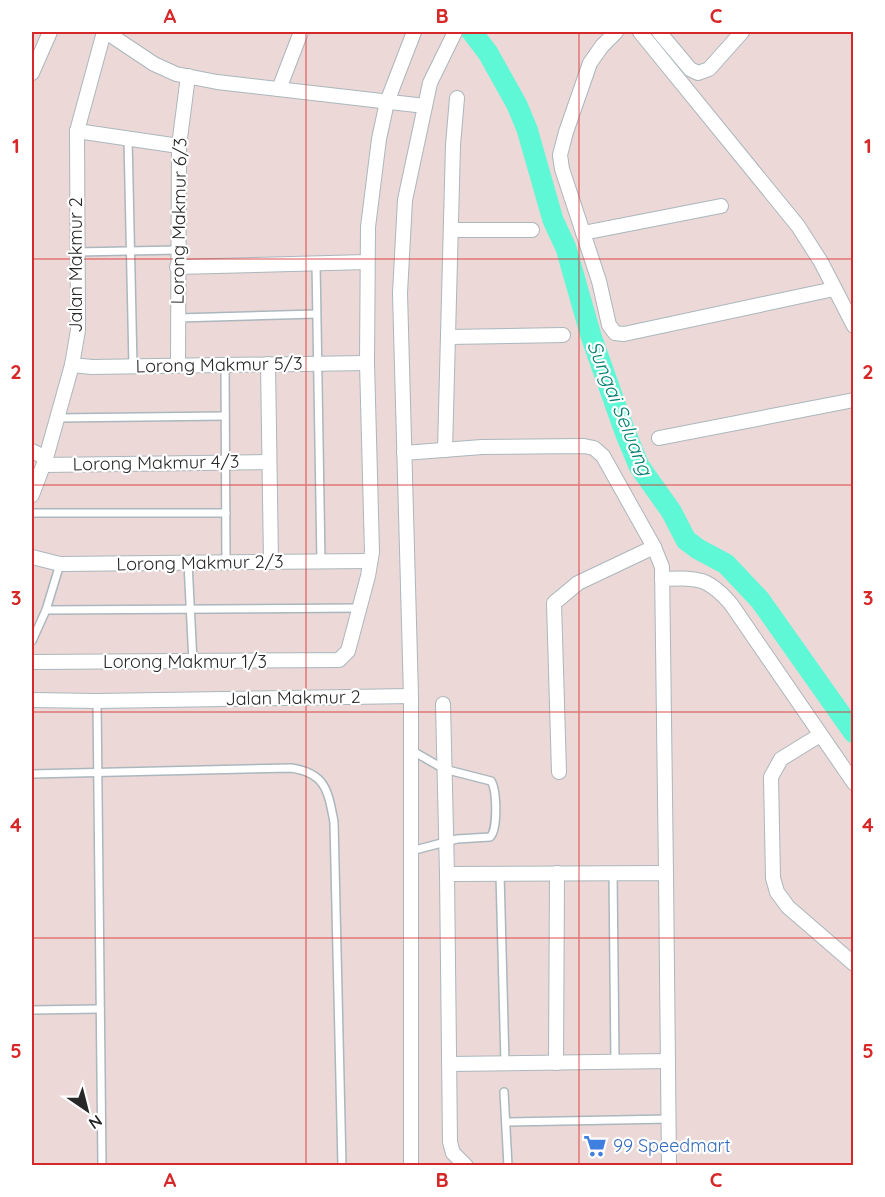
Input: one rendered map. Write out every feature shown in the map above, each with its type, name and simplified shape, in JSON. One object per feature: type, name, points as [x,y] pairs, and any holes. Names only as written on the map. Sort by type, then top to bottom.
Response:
[{"type":"street","points":[[32,73],[50,32]]},
{"type":"street","points":[[105,32],[154,64],[176,74],[217,82],[425,106]]},
{"type":"street","name":"Jalan Makmur 2","points":[[32,495],[45,461],[72,365],[78,330],[77,131],[105,32]]},
{"type":"street","points":[[279,89],[301,32]]},
{"type":"street","points":[[360,608],[372,552],[367,363],[368,227],[379,139],[387,102],[414,32]]},
{"type":"street","points":[[411,1166],[411,696],[400,293],[405,200],[430,82],[455,32]]},
{"type":"street","points":[[616,32],[590,63],[560,155],[562,169],[598,281],[609,325],[615,333],[624,334],[834,289]]},
{"type":"street","points":[[640,32],[798,226],[815,252],[854,326]]},
{"type":"street","points":[[659,32],[687,66],[698,74],[709,69],[742,32]]},
{"type":"street","name":"Lorong Makmur 6/3","points":[[178,365],[179,146],[188,76]]},
{"type":"street","points":[[445,450],[453,145],[457,98]]},
{"type":"street","points":[[77,131],[179,146]]},
{"type":"street","points":[[583,233],[721,206]]},
{"type":"street","points":[[451,230],[532,230]]},
{"type":"street","points":[[177,267],[367,262]]},
{"type":"street","points":[[448,337],[563,336]]},
{"type":"street","name":"Lorong Makmur 5/3","points":[[72,365],[367,363]]},
{"type":"street","points":[[268,364],[271,562]]},
{"type":"street","points":[[659,438],[854,400]]},
{"type":"street","points":[[404,453],[482,447],[584,446],[594,448],[603,456],[614,473],[654,547],[662,567],[669,1166]]},
{"type":"street","points":[[32,451],[45,461]]},
{"type":"street","name":"Lorong Makmur 4/3","points":[[45,461],[269,462]]},
{"type":"street","points":[[560,772],[554,603],[578,583],[654,547]]},
{"type":"street","name":"Lorong Makmur 2/3","points":[[32,557],[60,564],[370,561]]},
{"type":"street","points":[[662,579],[690,578],[706,581],[720,591],[854,783]]},
{"type":"street","name":"Lorong Makmur 1/3","points":[[32,662],[339,660],[348,651],[360,608]]},
{"type":"street","name":"Jalan Makmur 2","points":[[32,700],[411,696]]},
{"type":"street","points":[[442,704],[447,874],[450,1142],[453,1153],[466,1166]]},
{"type":"street","points":[[820,735],[781,759],[771,777],[773,878],[777,892],[788,907],[854,964]]},
{"type":"street","points":[[556,1063],[557,873]]},
{"type":"street","points":[[447,874],[666,873]]},
{"type":"street","points":[[449,1065],[668,1061]]},
{"type":"lane","points":[[128,138],[133,366]]},
{"type":"lane","points":[[77,252],[177,250]]},
{"type":"lane","points":[[316,263],[321,562]]},
{"type":"lane","points":[[177,318],[316,314]]},
{"type":"lane","points":[[225,365],[226,562]]},
{"type":"lane","points":[[57,418],[225,416]]},
{"type":"lane","points":[[32,513],[226,513]]},
{"type":"lane","points":[[188,563],[193,662]]},
{"type":"lane","points":[[32,641],[46,610],[60,564]]},
{"type":"lane","points":[[46,610],[360,608]]},
{"type":"lane","points":[[97,700],[102,1166]]},
{"type":"lane","points":[[411,750],[444,769],[488,779],[493,784],[496,829],[490,837],[457,839],[411,851]]},
{"type":"lane","points":[[32,774],[291,768],[307,770],[317,776],[330,799],[334,822],[342,1166]]},
{"type":"lane","points":[[613,873],[615,1062]]},
{"type":"lane","points":[[501,874],[505,1064]]},
{"type":"lane","points":[[32,1010],[100,1009]]},
{"type":"lane","points":[[504,1092],[508,1166]]},
{"type":"lane","points":[[506,1122],[669,1119]]},
{"type":"waterway","name":"Sungai Seluang","points":[[472,32],[488,53],[517,105],[527,129],[553,220],[566,248],[591,336],[639,466],[671,511],[686,540],[726,564],[760,600],[854,733]]},
{"type":"place","name":"99 Speedmart","points":[[595,1146]]}]
